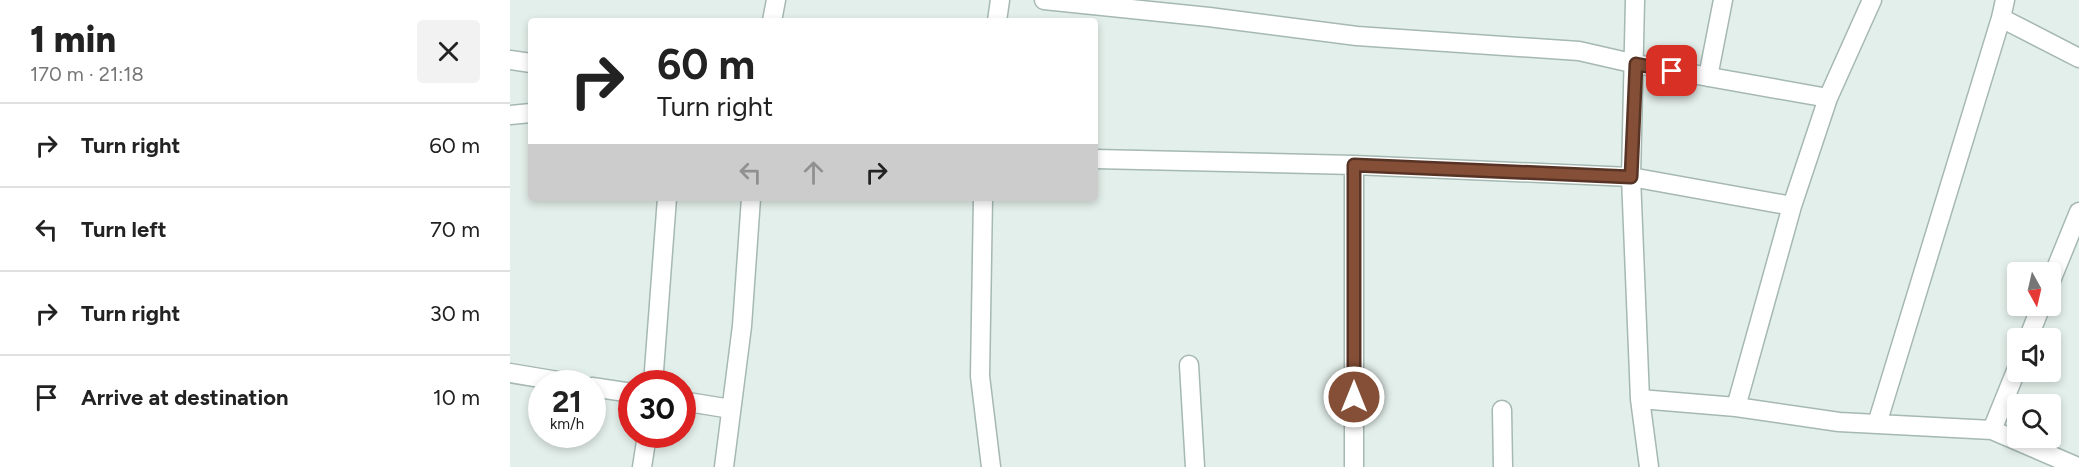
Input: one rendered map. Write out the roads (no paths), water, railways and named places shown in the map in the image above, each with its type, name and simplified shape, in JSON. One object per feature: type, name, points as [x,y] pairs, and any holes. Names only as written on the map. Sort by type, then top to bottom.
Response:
[{"type":"street","points":[[773,18],[776,0]]},
{"type":"street","points":[[997,18],[1000,0]]},
{"type":"street","points":[[1044,0],[1210,8],[1357,36],[1579,51],[1636,64],[1828,98]]},
{"type":"street","points":[[1635,0],[1636,64],[1631,177],[1640,399],[1649,467]]},
{"type":"street","points":[[1708,77],[1723,0]]},
{"type":"street","points":[[1736,407],[1792,206],[1828,98],[1872,0]]},
{"type":"street","points":[[1877,424],[2005,0]]},
{"type":"street","points":[[2001,18],[2079,58]]},
{"type":"street","points":[[510,60],[528,63]]},
{"type":"street","points":[[510,115],[528,113]]},
{"type":"street","points":[[1098,159],[1354,165],[1631,177],[1792,206]]},
{"type":"street","points":[[1354,165],[1354,467]]},
{"type":"street","points":[[654,370],[667,201]]},
{"type":"street","points":[[724,467],[742,326],[752,201]]},
{"type":"street","points":[[983,201],[980,376],[991,467]]},
{"type":"street","points":[[2059,262],[2079,212]]},
{"type":"street","points":[[1189,364],[1195,467]]},
{"type":"street","points":[[510,373],[528,376]]},
{"type":"street","points":[[1992,430],[2012,382]]},
{"type":"street","points":[[1640,399],[1736,407],[1839,422],[1992,430],[2078,467]]},
{"type":"street","points":[[696,403],[731,409]]},
{"type":"street","points":[[1502,410],[1503,467]]},
{"type":"street","points":[[642,467],[645,448]]}]
